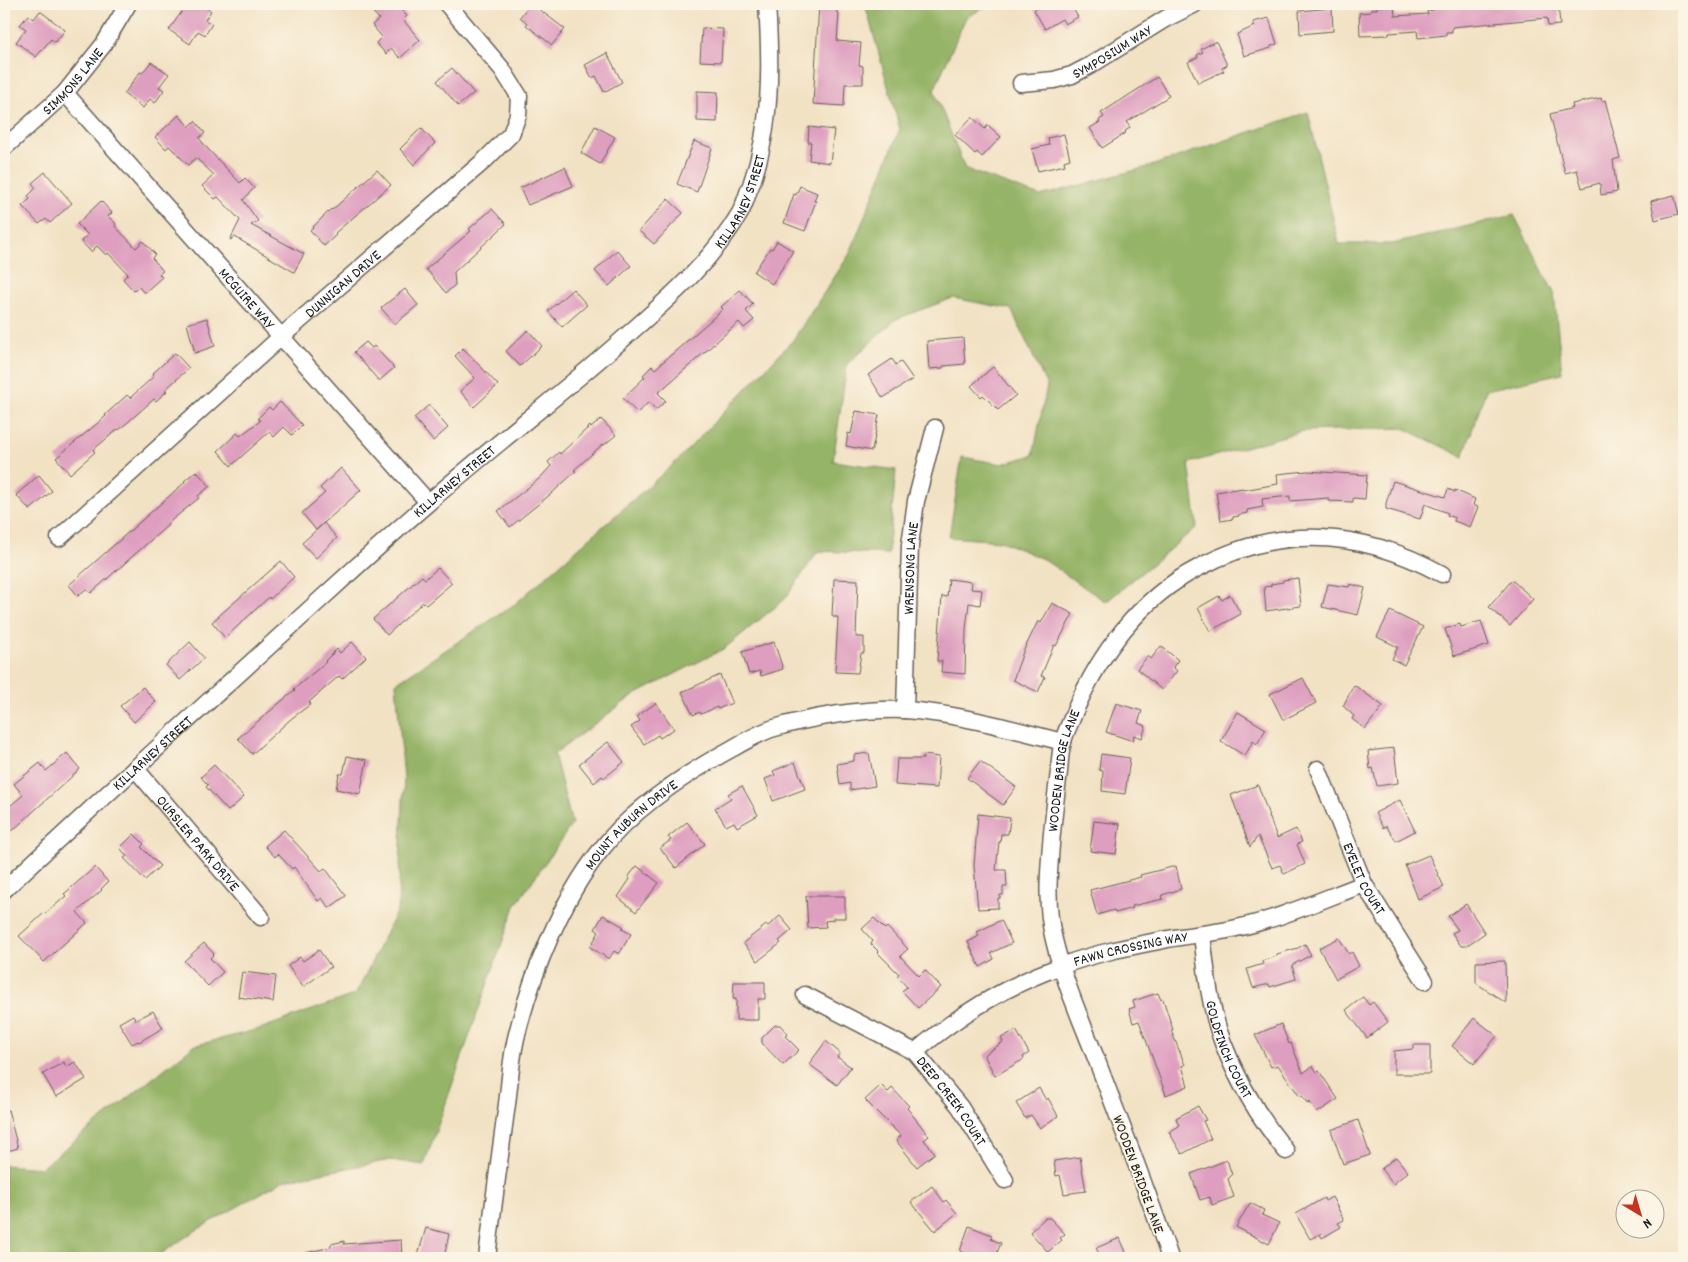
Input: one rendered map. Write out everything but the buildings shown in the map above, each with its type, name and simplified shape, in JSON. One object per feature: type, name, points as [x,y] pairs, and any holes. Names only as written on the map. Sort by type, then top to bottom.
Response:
[{"type":"street","name":"SIMMONS LANE","points":[[4,148],[66,93],[104,44],[128,4]]},
{"type":"street","name":"DUNNIGAN DRIVE","points":[[59,538],[282,336],[485,160],[511,134],[518,114],[519,96],[502,69],[447,4]]},
{"type":"street","name":"KILLARNEY STREET","points":[[4,890],[135,768],[428,502],[612,349],[664,303],[705,262],[724,238],[742,210],[764,141],[768,116],[771,54],[768,4]]},
{"type":"street","name":"SYMPOSIUM WAY","points":[[1021,83],[1054,80],[1072,75],[1165,19],[1195,4]]},
{"type":"street","name":"MCGUIRE WAY","points":[[66,93],[428,502]]},
{"type":"street","name":"WRENSONG LANE","points":[[905,710],[910,545],[916,501],[935,428]]},
{"type":"street","name":"WOODEN BRIDGE LANE","points":[[1170,1258],[1086,1034],[1054,940],[1049,870],[1063,742],[1081,696],[1108,650],[1124,628],[1163,590],[1187,573],[1220,556],[1242,548],[1302,538],[1337,538],[1370,544],[1393,551],[1419,561],[1442,574]]},
{"type":"street","name":"MOUNT AUBURN DRIVE","points":[[487,1258],[516,1038],[523,1010],[556,924],[574,888],[599,851],[617,831],[647,804],[709,761],[769,730],[832,716],[870,711],[905,710],[976,720],[1063,742]]},
{"type":"street","name":"OURSLER PARK DRIVE","points":[[135,768],[261,917]]},
{"type":"street","name":"EYELET COURT","points":[[1318,769],[1364,884],[1425,981]]},
{"type":"street","name":"FAWN CROSSING WAY","points":[[915,1052],[962,1016],[985,1002],[1062,966],[1168,939],[1232,929],[1269,919],[1364,884]]},
{"type":"street","name":"GOLDFINCH COURT","points":[[1202,934],[1208,982],[1223,1042],[1250,1099],[1268,1129],[1286,1151]]},
{"type":"street","name":"DEEP CREEK COURT","points":[[806,995],[915,1052],[960,1107],[1005,1180]]},
{"type":"green space","points":[[865,4],[992,4],[966,17],[934,90],[965,169],[1040,196],[1151,166],[1308,112],[1339,244],[1392,244],[1514,215],[1554,293],[1562,373],[1486,390],[1463,457],[1404,428],[1302,431],[1189,463],[1197,527],[1106,602],[1043,559],[1001,541],[949,537],[962,457],[1002,464],[1033,455],[1047,386],[1011,309],[953,298],[896,319],[847,364],[833,461],[896,470],[888,554],[818,551],[785,599],[725,648],[631,697],[554,754],[572,824],[515,906],[424,1165],[390,1160],[284,1180],[193,1232],[155,1258],[4,1258],[4,1165],[41,1168],[193,1046],[260,1029],[356,994],[398,908],[404,779],[396,683],[515,604],[676,462],[793,340],[849,255],[900,129]]}]
